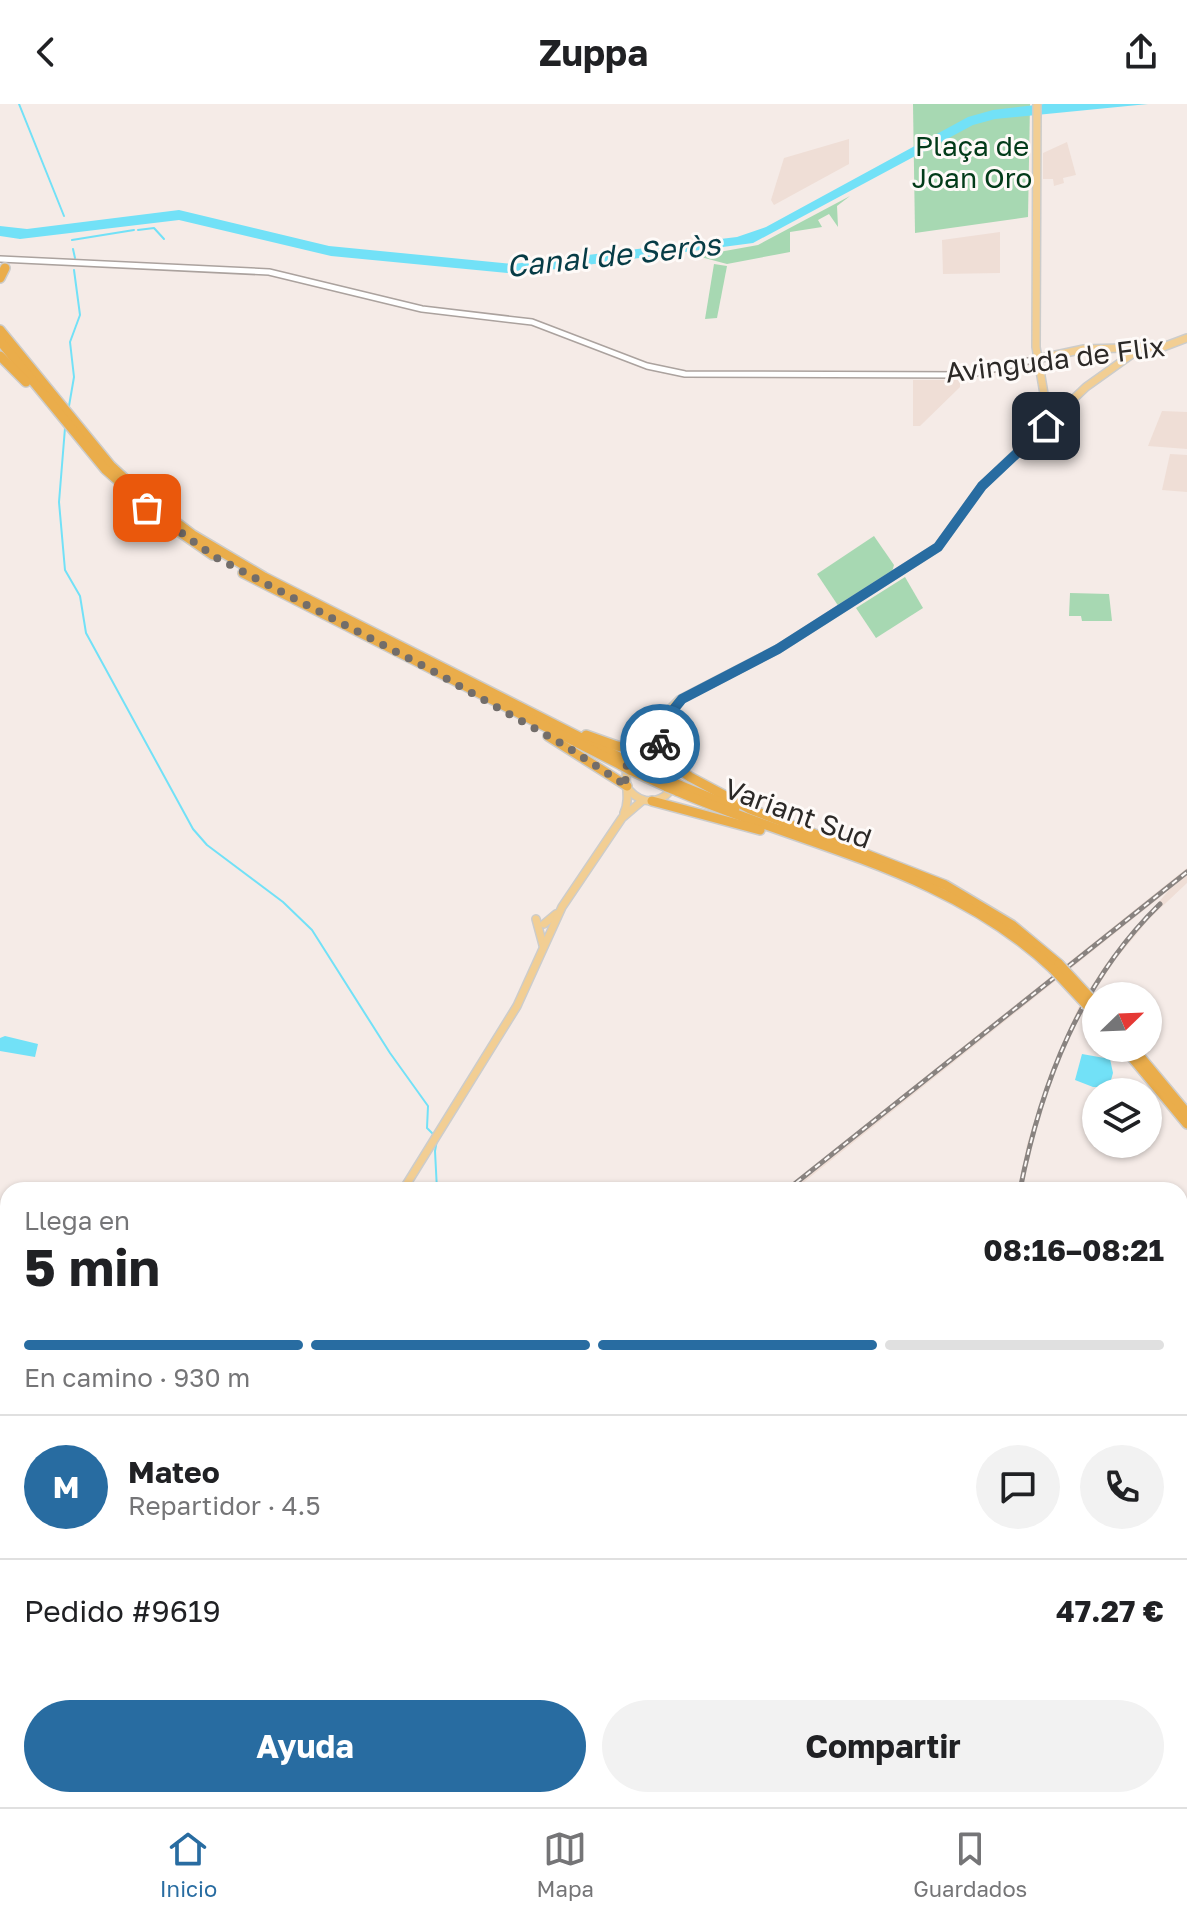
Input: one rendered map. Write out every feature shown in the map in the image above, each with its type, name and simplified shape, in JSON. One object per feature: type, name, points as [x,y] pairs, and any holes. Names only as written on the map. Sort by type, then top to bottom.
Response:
[{"type":"highway","points":[[0,327],[30,367],[51,404]]},
{"type":"highway","points":[[0,341],[75,434],[133,487],[203,542],[264,577],[464,679],[601,741],[646,751]]},
{"type":"highway","points":[[0,356],[51,404],[75,434]]},
{"type":"highway","name":"Variant Sud","points":[[75,434],[105,469],[164,521],[215,557],[431,670],[627,765],[764,826],[897,872],[941,891],[979,912],[1056,966]]},
{"type":"highway","points":[[431,670],[564,745],[628,788]]},
{"type":"highway","name":"Variant Sud","points":[[464,679],[627,765]]},
{"type":"highway","points":[[672,764],[734,801],[829,841],[917,872],[964,895],[1012,925],[1082,991]]},
{"type":"highway","name":"Variant Sud","points":[[673,786],[829,841]]},
{"type":"highway","points":[[648,800],[897,872]]},
{"type":"highway","points":[[1056,966],[1082,998]]},
{"type":"highway","points":[[1136,1062],[1187,1124]]},
{"type":"highway","points":[[1145,1062],[1187,1111]]},
{"type":"main road","points":[[1037,104],[1037,359],[1049,423]]},
{"type":"main road","name":"Avinguda de Flix","points":[[1037,359],[1080,349],[1169,346],[1187,338]]},
{"type":"main road","points":[[408,1182],[517,1006],[544,947],[547,931],[622,818],[629,801],[624,776],[628,763],[646,751],[666,712],[682,699],[773,651],[938,547],[982,486],[1086,387],[1142,347]]},
{"type":"main road","points":[[660,735],[667,716],[682,699]]},
{"type":"main road","points":[[664,756],[660,735],[666,712]]},
{"type":"main road","points":[[622,818],[648,800],[663,797],[671,789],[675,775],[672,764],[664,756],[646,751]]},
{"type":"main road","points":[[628,788],[648,800]]},
{"type":"street","name":"Avinguda de Flix","points":[[2,267],[27,263],[269,272],[422,309],[532,322],[657,369],[685,374],[967,375],[1037,359]]},
{"type":"shaded area","points":[[849,139],[849,164],[774,205],[771,200],[784,158]]},
{"type":"shaded area","points":[[1067,142],[1076,175],[1063,178],[1064,183],[1054,186],[1053,179],[1043,179],[1043,153]]},
{"type":"shaded area","points":[[1000,232],[1000,273],[943,274],[942,240]]},
{"type":"shaded area","points":[[913,380],[960,380],[960,387],[920,426],[913,426]]},
{"type":"shaded area","points":[[1162,411],[1187,412],[1187,449],[1148,446]]},
{"type":"shaded area","points":[[1170,454],[1187,455],[1187,492],[1162,490]]},
{"type":"shaded area","points":[[1187,868],[1187,883],[1150,918],[1101,982],[1094,982],[1105,965],[1169,890],[804,1182],[793,1182]]},
{"type":"shaded area","points":[[1082,1001],[1082,1011],[1054,1071],[1024,1182],[1020,1182],[1027,1144],[1051,1070]]},
{"type":"green space","name":"Plaça de Joan Oro","points":[[913,104],[1030,104],[1028,217],[915,233]]},
{"type":"green space","points":[[850,196],[837,206],[838,227],[829,214],[818,220],[822,227],[790,232],[790,252],[727,264],[697,256],[758,245]]},
{"type":"green space","points":[[714,264],[727,266],[717,318],[705,319]]},
{"type":"green space","points":[[874,536],[894,565],[892,572],[839,607],[817,574]]},
{"type":"green space","points":[[905,577],[923,608],[876,638],[856,608]]},
{"type":"green space","points":[[1070,593],[1109,594],[1112,621],[1082,621],[1081,616],[1069,616]]},
{"type":"water","name":"Canal de Seròs","points":[[1044,104],[1148,104],[995,119],[973,125],[753,243],[518,274],[331,256],[179,220],[20,239],[0,236],[0,226],[27,229],[179,210],[329,246],[513,264],[737,237],[766,227],[968,117],[993,110]]},
{"type":"water","points":[[5,1036],[38,1044],[35,1057],[0,1051],[0,1038]]},
{"type":"water","points":[[1082,1054],[1082,1062],[1111,1062],[1112,1078],[1082,1078],[1082,1083],[1075,1080]]},
{"type":"waterway","points":[[19,104],[64,216]]},
{"type":"waterway","points":[[138,230],[154,228],[164,239]]},
{"type":"waterway","points":[[72,240],[134,230]]},
{"type":"waterway","points":[[73,249],[75,258]]},
{"type":"waterway","points":[[69,406],[74,377],[70,342],[80,315],[74,270]]},
{"type":"waterway","points":[[65,428],[59,502],[65,570],[80,596],[86,633],[193,829],[207,845],[283,902],[312,930],[390,1053],[428,1106],[427,1128],[434,1135]]},
{"type":"waterway","points":[[437,1140],[437,1182]]},
{"type":"railway","points":[[797,1182],[1187,872]]},
{"type":"railway","points":[[1022,1182],[1040,1111],[1068,1036],[1108,966],[1160,904]]},
{"type":"way so far","points":[[147,508],[215,557],[523,721],[627,786],[625,772],[630,760],[647,751],[664,756],[660,744]]},
{"type":"route","points":[[660,744],[661,728],[682,699],[778,649],[938,547],[982,486],[1046,426]]}]
